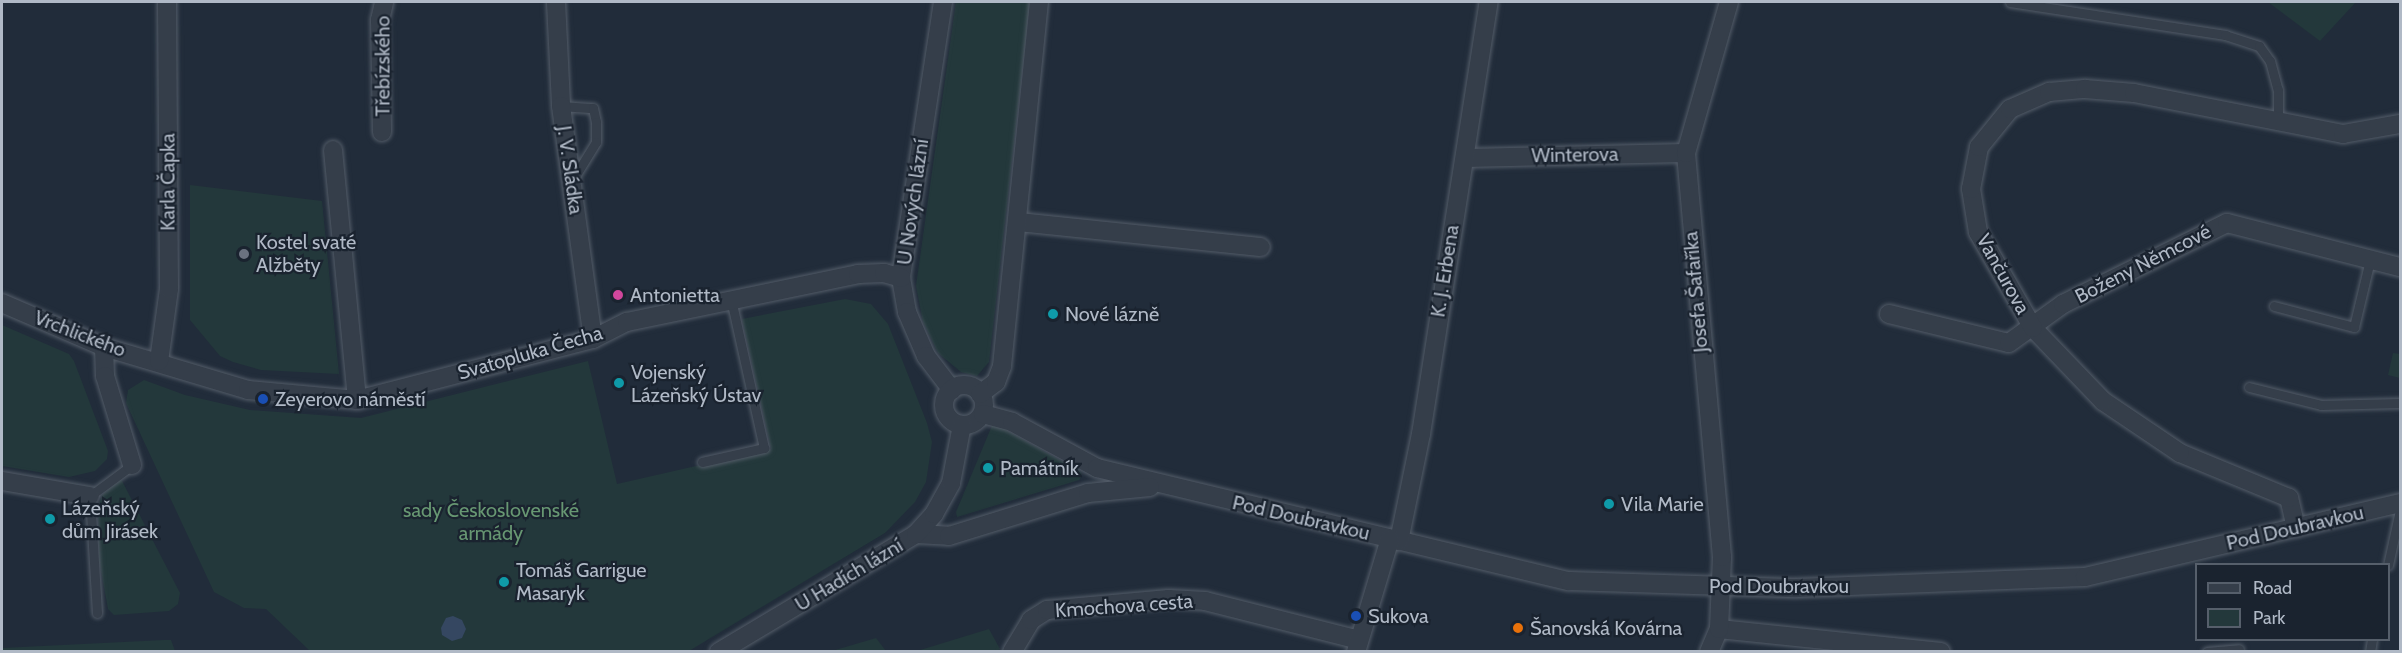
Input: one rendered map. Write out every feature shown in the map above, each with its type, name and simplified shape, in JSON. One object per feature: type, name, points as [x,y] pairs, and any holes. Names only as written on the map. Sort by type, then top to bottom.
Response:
[{"type":"street","name":"Karla Čapka","points":[[159,361],[169,289],[167,2]]},
{"type":"street","name":"Třebízského","points":[[382,132],[380,20],[384,2]]},
{"type":"street","name":"J. V. Sládka","points":[[556,2],[561,106],[593,339]]},
{"type":"street","name":"U Nových lázní","points":[[943,2],[902,278],[907,312],[926,356],[952,390]]},
{"type":"street","points":[[980,393],[996,382],[1002,366],[1039,2]]},
{"type":"street","name":"K. J. Erbena","points":[[1357,646],[1394,540],[1421,434],[1489,2]]},
{"type":"street","name":"Josefa Šafaříka","points":[[1719,629],[1722,557],[1717,485],[1694,275],[1686,153],[1729,2]]},
{"type":"street","name":"Vančurova","points":[[2296,528],[2289,498],[2180,453],[2103,401],[2032,328],[1978,232],[1971,189],[1978,147],[2010,109],[2049,92],[2085,88],[2134,93],[2343,134],[2400,124]]},
{"type":"street","points":[[333,150],[357,400]]},
{"type":"street","name":"Winterova","points":[[1465,158],[1686,153]]},
{"type":"street","points":[[1018,222],[1261,247]]},
{"type":"street","name":"Boženy Němcové","points":[[1889,314],[2009,343],[2063,304],[2227,223],[2400,267]]},
{"type":"street","name":"Svatopluka Čecha","points":[[159,361],[248,390],[357,400],[593,339],[627,322],[858,274],[884,273],[902,278]]},
{"type":"street","name":"Vrchlického","points":[[2,303],[104,347],[159,361]]},
{"type":"street","points":[[104,347],[105,376],[132,465]]},
{"type":"street","points":[[964,386],[980,393],[983,414],[978,420],[962,425],[955,423],[945,411],[952,390],[964,386]]},
{"type":"street","points":[[983,414],[1012,423],[1097,468],[1160,486]]},
{"type":"street","points":[[916,534],[934,514],[951,483],[962,425]]},
{"type":"street","points":[[2,481],[90,496]]},
{"type":"street","name":"Pod Doubravkou","points":[[1160,486],[1569,581],[1719,587],[2085,577],[2400,503]]},
{"type":"street","name":"U Hadích lázní","points":[[719,651],[916,534],[949,536],[1088,493],[1160,486]]},
{"type":"street","name":"Kmochova cesta","points":[[1012,651],[1031,620],[1047,610],[1169,599],[1204,601],[1357,646]]},
{"type":"street","points":[[1710,651],[1719,629],[1941,651]]},
{"type":"lane","points":[[2010,2],[2226,35],[2259,46],[2270,61],[2278,90],[2278,121]]},
{"type":"lane","points":[[561,106],[593,108],[596,122],[596,142],[572,181]]},
{"type":"lane","points":[[2274,306],[2354,327],[2370,260]]},
{"type":"lane","points":[[702,462],[764,448],[731,299]]},
{"type":"lane","points":[[2249,387],[2321,405],[2400,403]]},
{"type":"lane","points":[[97,613],[90,496],[132,465]]},
{"type":"lane","points":[[2388,563],[2400,510]]},
{"type":"lane","points":[[2207,651],[2239,649]]},
{"type":"green space","points":[[956,2],[1030,2],[989,362],[977,376],[961,372],[938,353],[923,322],[916,286]]},
{"type":"green space","points":[[2268,2],[2356,2],[2320,41]]},
{"type":"green space","points":[[190,185],[322,201],[339,374],[261,370],[233,362],[220,356],[190,320]]},
{"type":"green space","name":"sady Československé armády","points":[[845,299],[871,304],[888,324],[927,423],[932,442],[926,482],[915,502],[885,533],[689,651],[310,651],[266,609],[244,608],[214,592],[126,403],[128,390],[144,380],[185,395],[250,410],[361,418],[588,361],[617,484],[771,449],[742,319]]},
{"type":"green space","points":[[2,325],[69,354],[74,361],[108,451],[107,459],[95,471],[69,477],[2,466]]},
{"type":"green space","points":[[2393,353],[2400,354],[2400,378],[2388,375]]},
{"type":"green space","points":[[993,423],[1080,471],[1082,476],[1079,480],[957,517],[956,512]]},
{"type":"green space","points":[[121,479],[180,593],[178,604],[169,611],[114,615],[108,609],[99,560],[98,506],[103,494]]},
{"type":"green space","points":[[989,629],[1000,649],[996,651],[917,651]]},
{"type":"green space","points":[[876,638],[886,651],[832,651]]},
{"type":"green space","points":[[171,640],[175,651],[2,651],[2,648]]},
{"type":"water","points":[[453,616],[462,620],[466,629],[462,638],[452,641],[442,635],[441,628],[446,618]]},
{"type":"place","name":"Kostel svaté Alžběty","points":[[244,254]]},
{"type":"place","name":"Antonietta","points":[[618,295]]},
{"type":"place","name":"Nové lázně","points":[[1053,314]]},
{"type":"place","name":"Vojenský Lázeňský Ústav","points":[[619,383]]},
{"type":"place","name":"Zeyerovo náměstí","points":[[263,399]]},
{"type":"place","name":"Památník","points":[[988,468]]},
{"type":"place","name":"Vila Marie","points":[[1609,504]]},
{"type":"place","name":"Lázeňský dům Jirásek","points":[[50,519]]},
{"type":"place","name":"Tomáš Garrigue Masaryk","points":[[504,582]]},
{"type":"place","name":"Sukova","points":[[1356,616]]},
{"type":"place","name":"Šanovská Kovárna","points":[[1518,628]]}]
